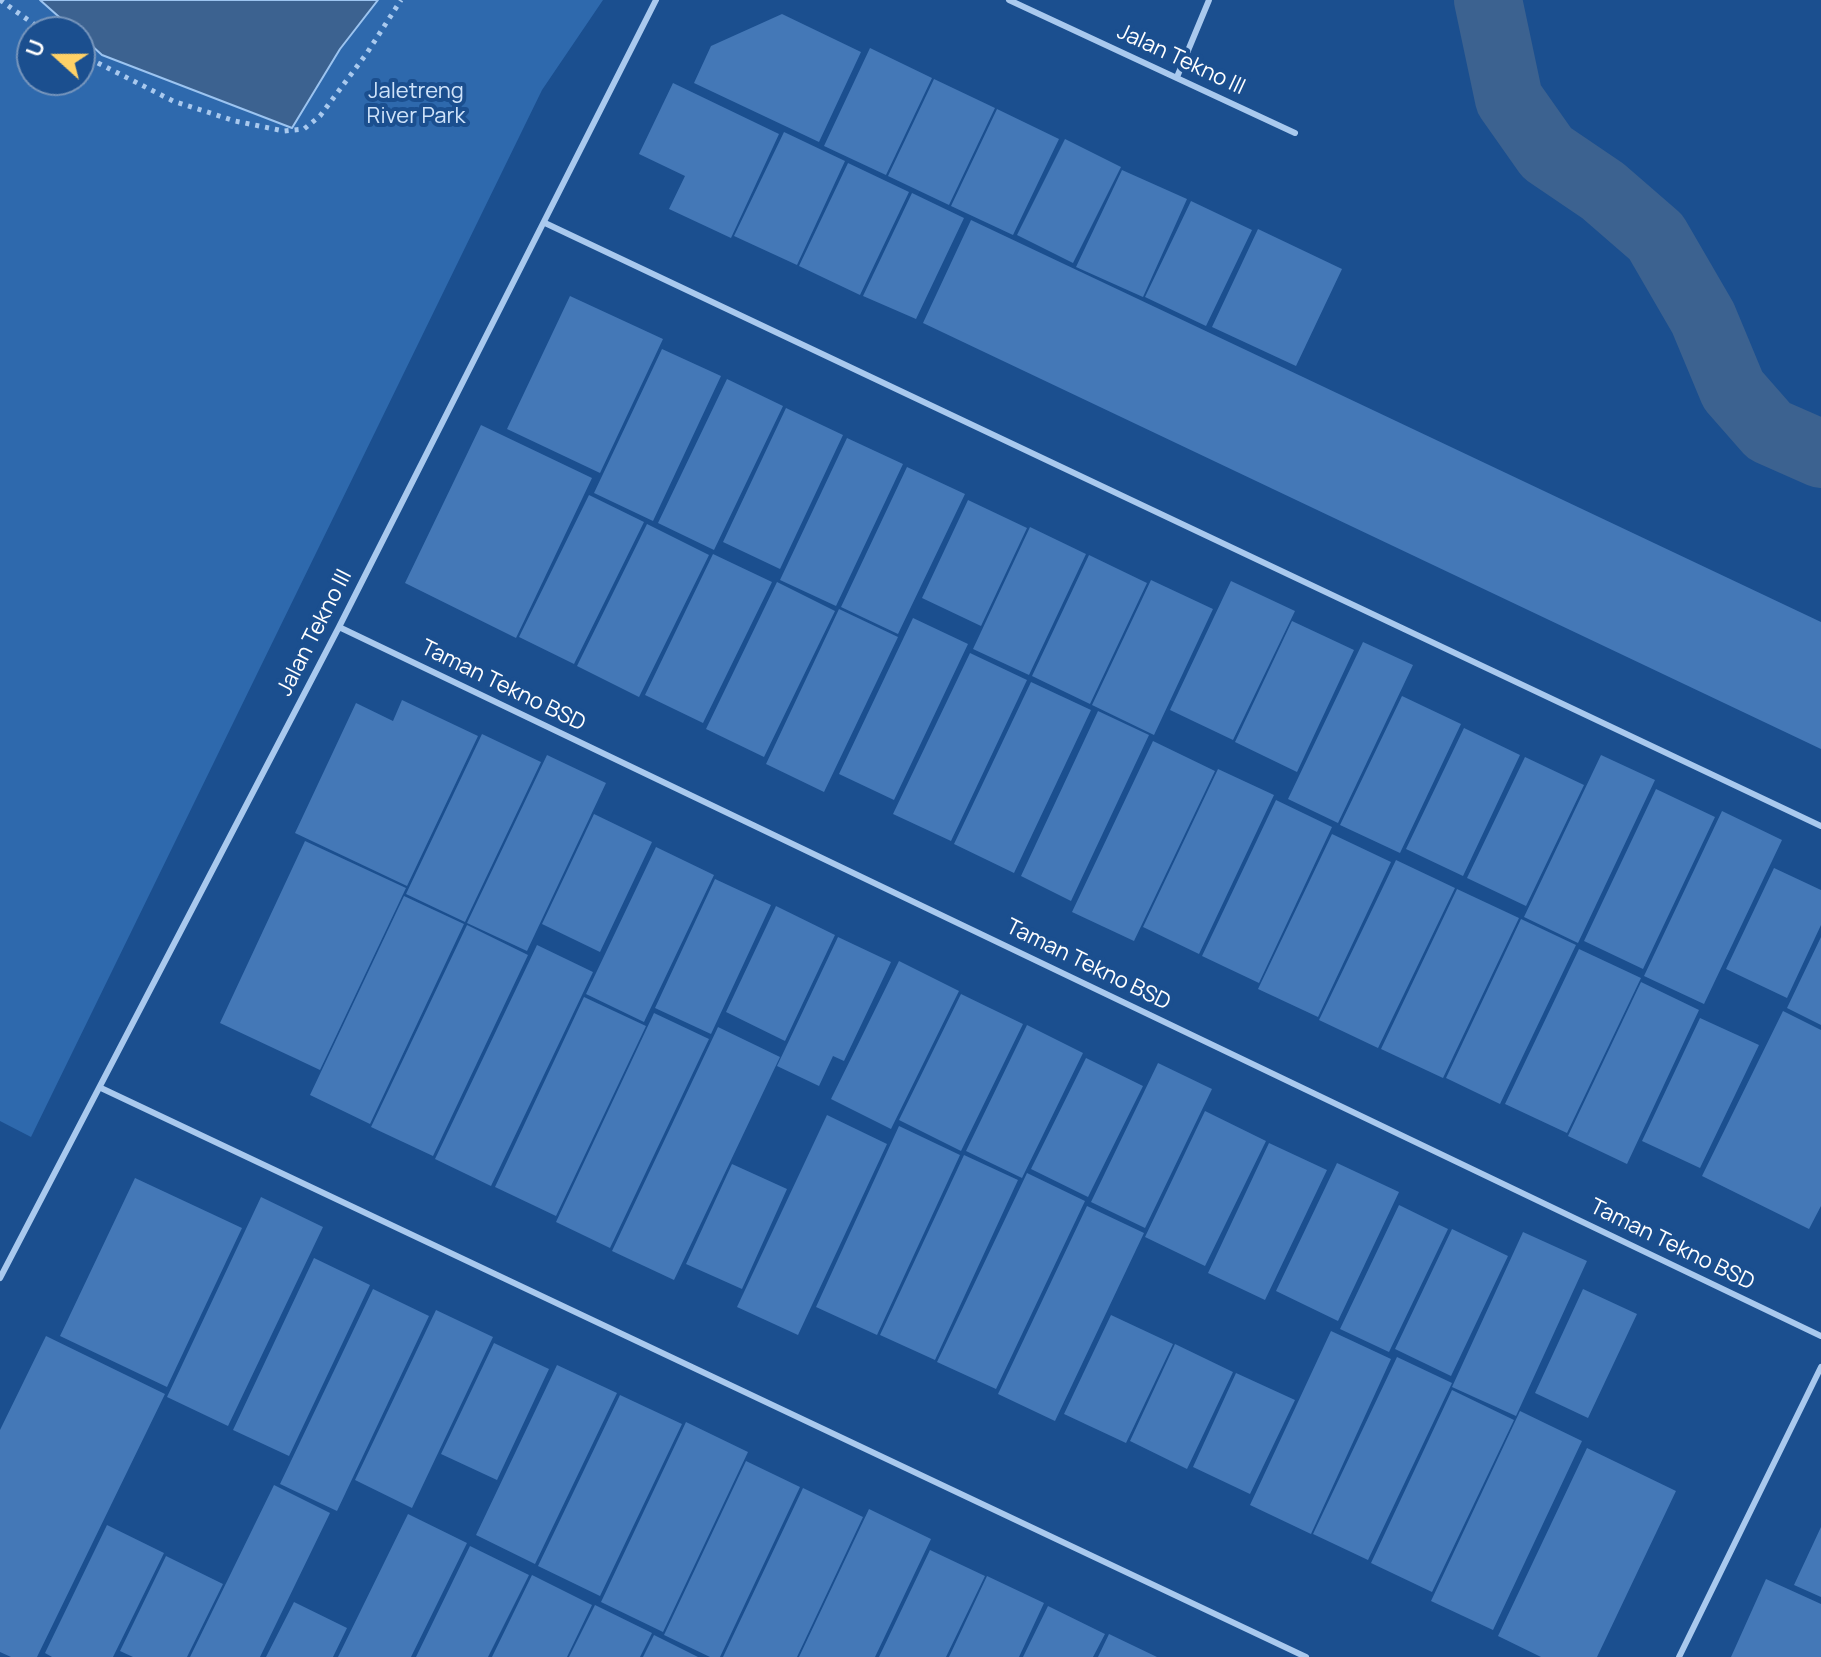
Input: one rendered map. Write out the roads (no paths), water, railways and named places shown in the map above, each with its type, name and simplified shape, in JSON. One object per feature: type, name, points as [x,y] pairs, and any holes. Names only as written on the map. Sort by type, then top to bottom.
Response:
[{"type":"lane","name":"Jalan Tekno III","points":[[0,1278],[339,627],[656,0]]},
{"type":"lane","name":"Jalan Tekno III","points":[[1009,0],[1295,133]]},
{"type":"lane","points":[[1177,77],[1209,0]]},
{"type":"lane","points":[[545,223],[1821,826]]},
{"type":"lane","name":"Taman Tekno BSD","points":[[339,627],[1821,1336]]},
{"type":"lane","points":[[101,1088],[1306,1657]]},
{"type":"lane","points":[[1679,1657],[1821,1367]]},
{"type":"waterway","points":[[1488,0],[1509,99],[1547,153],[1603,191],[1656,237],[1703,318],[1733,390],[1769,431],[1821,454]]},
{"type":"park label","name":"Jaletreng River Park","points":[[416,104]]}]
